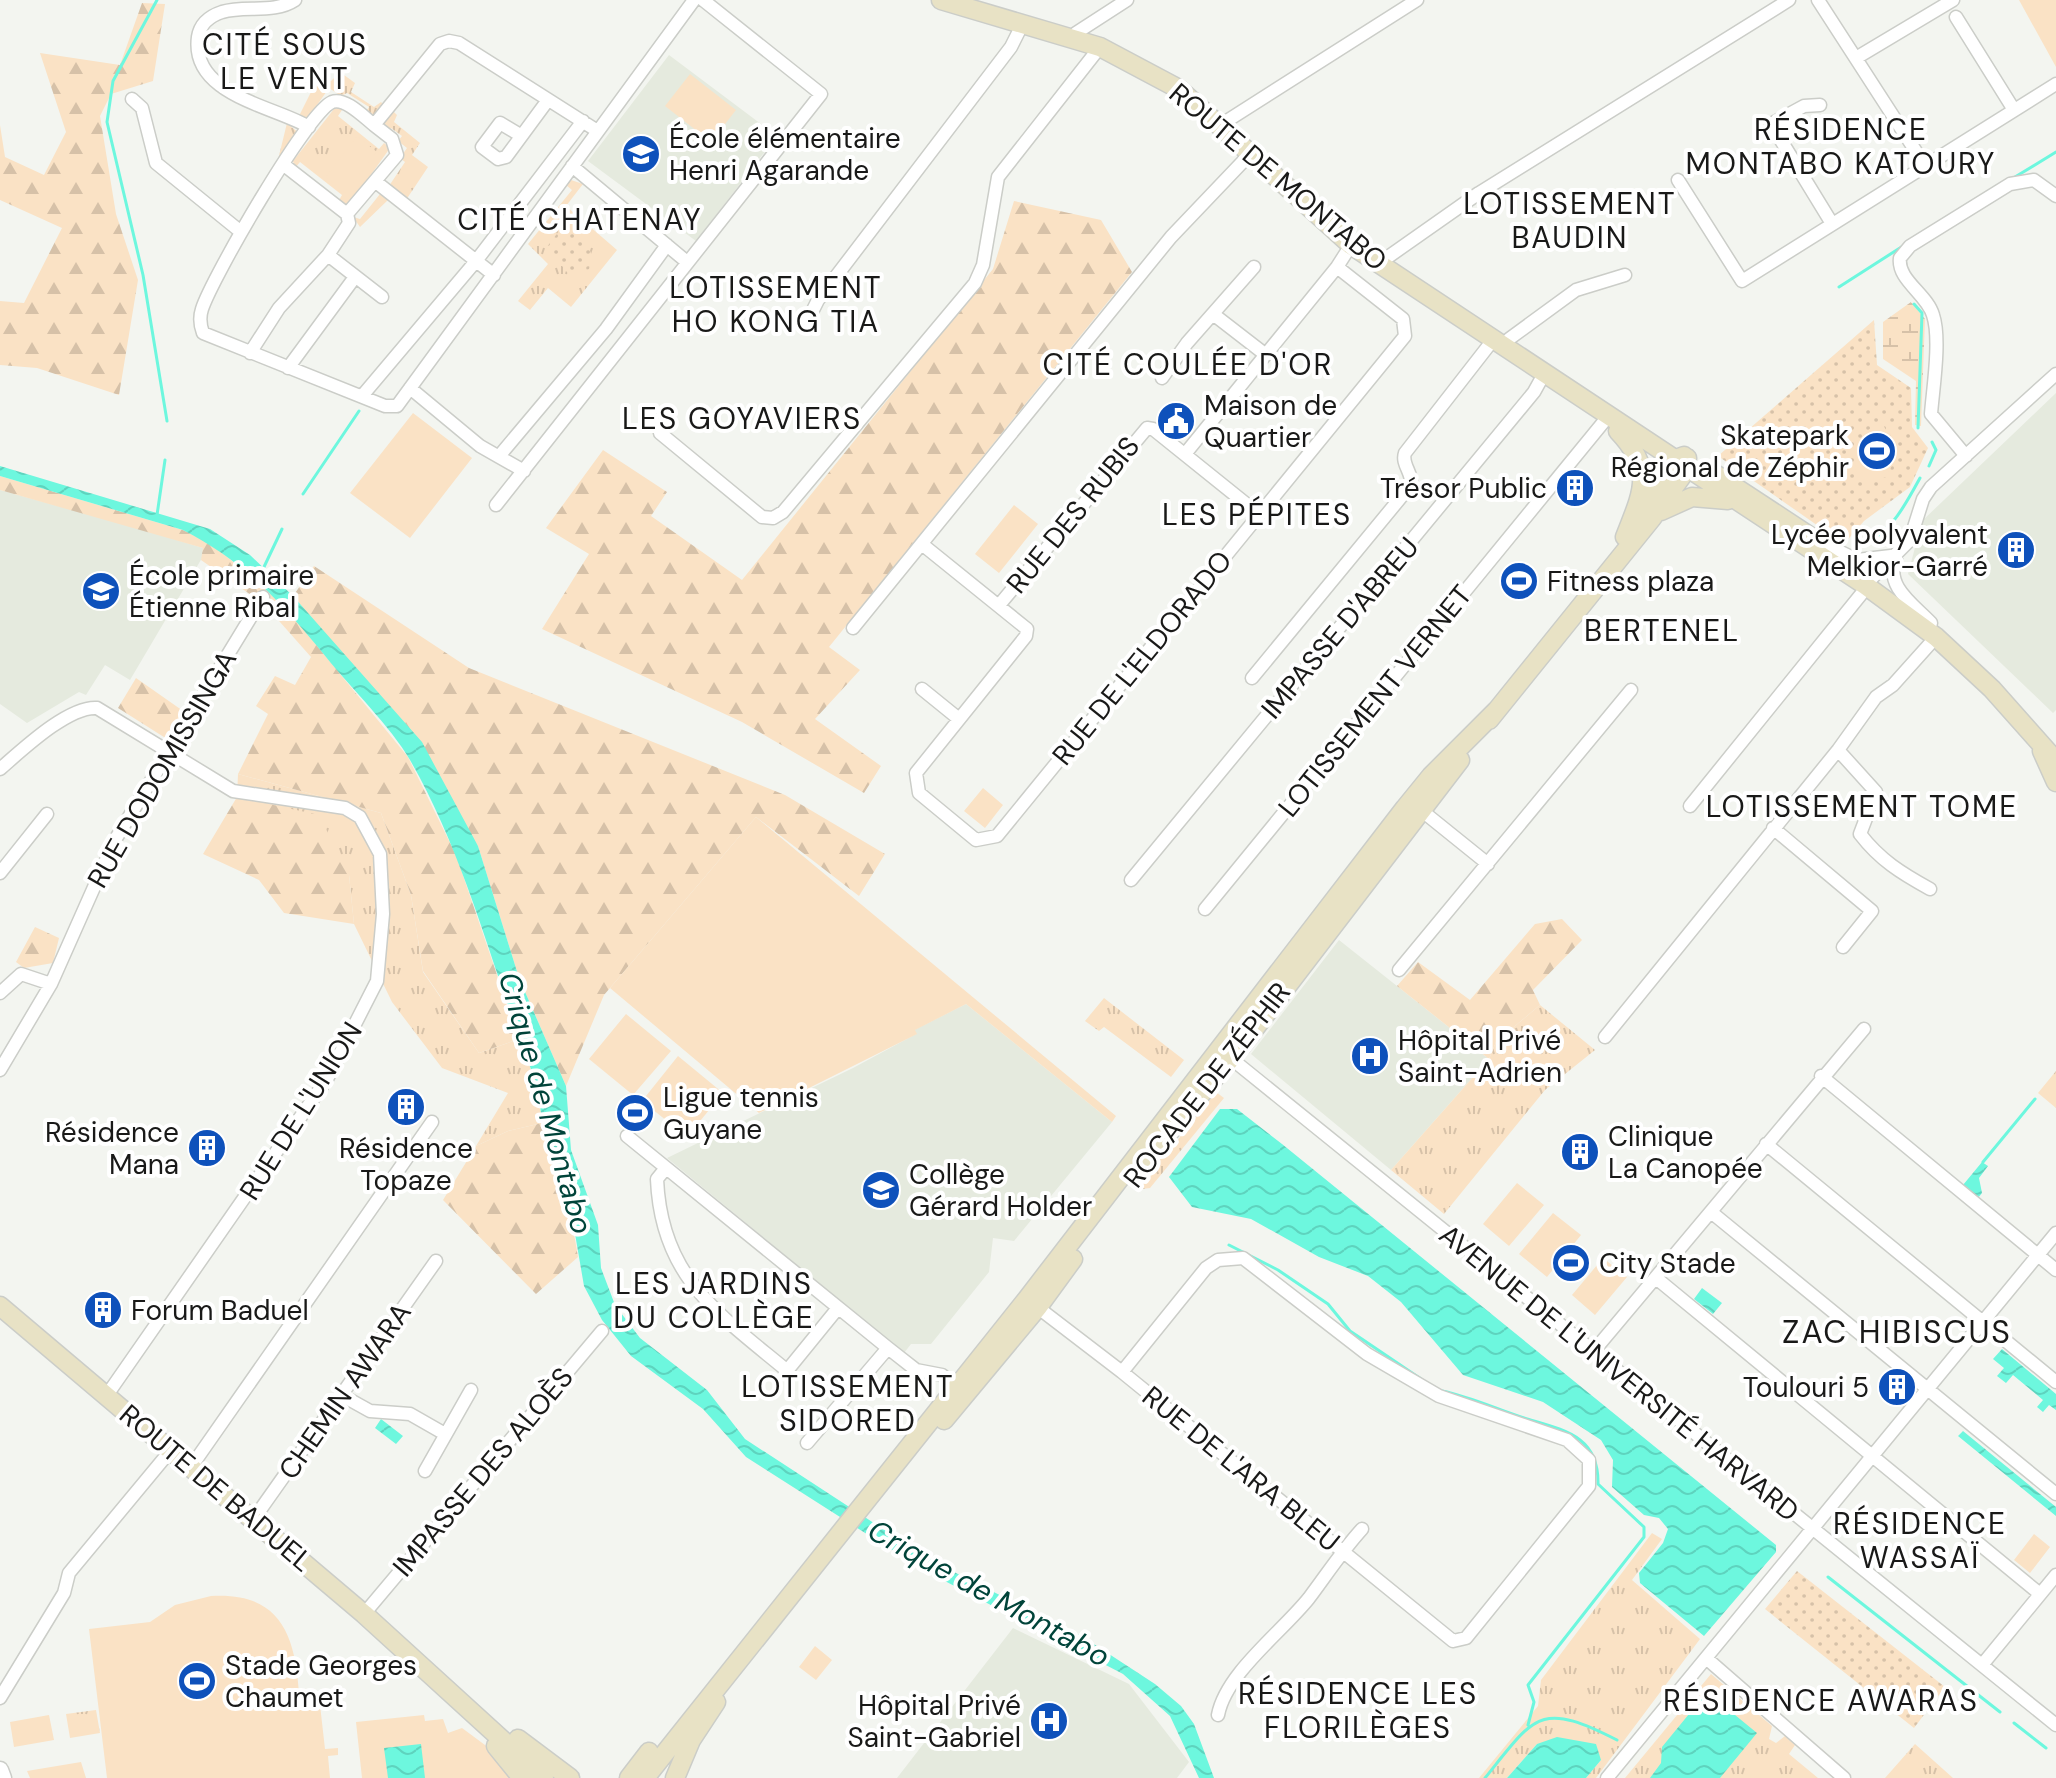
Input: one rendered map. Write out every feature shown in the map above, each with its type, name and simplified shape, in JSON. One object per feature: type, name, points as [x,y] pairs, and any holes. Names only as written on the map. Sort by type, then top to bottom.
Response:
[{"type":"main road","name":"ROUTE DE MONTABO","points":[[941,0],[990,7],[1022,25],[1100,47],[1179,89],[1222,124],[1351,245],[1501,340],[1682,461],[1734,501],[1868,583],[1964,650],[1992,689],[2049,755],[2056,782]]},
{"type":"main road","name":"ROUTE DE MONTABO","points":[[1501,340],[1544,374],[1590,404],[1816,540],[1868,583]]},
{"type":"main road","points":[[1590,404],[1631,444],[1645,472],[1625,537]]},
{"type":"main road","name":"ROCADE DE ZÉPHIR","points":[[1226,1054],[1652,518],[1682,461]]},
{"type":"main road","name":"ROCADE DE ZÉPHIR","points":[[1608,570],[1625,537],[1682,461]]},
{"type":"main road","points":[[1652,518],[1682,499],[1704,497],[1734,501]]},
{"type":"main road","name":"ROCADE DE ZÉPHIR","points":[[645,1778],[876,1488],[925,1442],[957,1388],[1032,1303],[1143,1163],[1431,776],[1497,710]]},
{"type":"main road","name":"ROUTE DE BADUEL","points":[[0,1306],[364,1614],[544,1778]]},
{"type":"main road","points":[[629,1778],[692,1702],[735,1663]]},
{"type":"main road","points":[[675,1778],[691,1740],[710,1713],[735,1663]]},
{"type":"main road","points":[[429,1673],[522,1778]]},
{"type":"main road","points":[[429,1673],[570,1778]]},
{"type":"main road","name":"ROUTE DE BADUEL","points":[[429,1673],[533,1778]]},
{"type":"main road","name":"ROCADE DE ZÉPHIR","points":[[662,1778],[689,1720]]},
{"type":"street","points":[[295,0],[281,6],[225,11],[212,16],[201,30],[199,51],[202,64],[236,98],[278,111],[309,127]]},
{"type":"street","points":[[347,214],[396,158],[398,150],[392,139],[345,103],[337,101],[328,105],[309,127],[241,232],[201,310],[199,321],[203,333],[385,406],[397,406],[694,0]]},
{"type":"street","points":[[496,505],[821,94],[703,0]]},
{"type":"street","points":[[1073,39],[1076,33],[1127,0]]},
{"type":"street","points":[[1222,124],[1417,0]]},
{"type":"street","points":[[1378,264],[1479,193],[1789,0]]},
{"type":"street","points":[[1818,0],[1926,167]]},
{"type":"street","points":[[1856,58],[1953,0]]},
{"type":"street","points":[[1956,17],[2014,110]]},
{"type":"street","points":[[808,320],[818,300],[1011,47],[1022,25]]},
{"type":"street","points":[[374,125],[440,44],[449,41],[596,130]]},
{"type":"street","points":[[660,433],[762,517],[773,518],[783,512],[975,283],[983,265],[998,177],[1100,47]]},
{"type":"street","points":[[1678,180],[1742,281],[1831,222],[1926,167],[2056,84]]},
{"type":"street","points":[[132,99],[142,108],[156,163],[241,232]]},
{"type":"street","points":[[520,135],[548,100]]},
{"type":"street","points":[[1820,105],[1804,106],[1771,124],[1831,222]]},
{"type":"street","points":[[362,396],[476,261],[583,121]]},
{"type":"street","points":[[853,628],[1171,237],[1252,152]]},
{"type":"street","points":[[250,353],[279,308],[328,255],[349,223],[347,214],[284,165]]},
{"type":"street","points":[[572,166],[687,262]]},
{"type":"street","points":[[1966,456],[1931,414],[1936,324],[1926,299],[1901,272],[1900,258],[1910,246],[2010,184],[2034,180],[2056,196]]},
{"type":"street","points":[[376,182],[494,275]]},
{"type":"street","points":[[500,455],[606,329],[667,245]]},
{"type":"street","points":[[1185,454],[1337,267],[1351,245]]},
{"type":"street","points":[[328,255],[382,297]]},
{"type":"street","points":[[1162,378],[1254,267]]},
{"type":"street","name":"RUE DE L'ELDORADO","points":[[959,719],[916,773],[919,793],[976,840],[997,836],[1405,336],[1403,319],[1337,267]]},
{"type":"street","points":[[1252,678],[1411,485],[1412,477],[1404,462],[1405,453],[1501,340],[1576,290],[1625,275]]},
{"type":"street","points":[[288,368],[355,277]]},
{"type":"street","points":[[1213,314],[1266,355]]},
{"type":"street","name":"IMPASSE D'ABREU","points":[[1131,880],[1525,404],[1544,374]]},
{"type":"street","points":[[1690,806],[1868,583],[1912,536],[1927,491],[2056,374]]},
{"type":"street","points":[[410,388],[480,446],[524,471]]},
{"type":"street","name":"LOTISSEMENT VERNET","points":[[1205,909],[1606,419]]},
{"type":"street","name":"RUE DES RUBIS","points":[[1000,604],[1141,430],[1153,429],[1260,515]]},
{"type":"street","points":[[1816,540],[1857,560],[1873,561],[1898,554]]},
{"type":"street","points":[[922,689],[959,719],[1026,636],[1025,624],[923,545]]},
{"type":"street","points":[[1605,1037],[1838,750],[1876,697],[1934,630],[1896,587],[1892,570],[1898,554]]},
{"type":"street","name":"RUE DODOMISSINGA","points":[[0,1070],[51,984],[115,840],[263,597]]},
{"type":"street","points":[[1399,970],[1631,690]]},
{"type":"street","name":"RUE DE L'UNION","points":[[0,769],[29,743],[87,707],[97,708],[233,791],[345,808],[360,817],[380,854],[381,954],[377,981],[327,1079],[107,1395]]},
{"type":"street","points":[[1838,750],[1876,792],[1860,834],[1875,854],[1895,870],[1930,889]]},
{"type":"street","points":[[1421,810],[1488,864]]},
{"type":"street","points":[[3,865],[47,814]]},
{"type":"street","points":[[1773,828],[1872,911],[1843,947]]},
{"type":"street","points":[[0,993],[21,974],[51,984]]},
{"type":"street","points":[[1593,1352],[1821,1076],[1864,1029]]},
{"type":"street","name":"AVENUE DE L'UNIVERSITÉ HARVARD","points":[[1226,1054],[2055,1721]]},
{"type":"street","points":[[1821,1076],[2056,1270]]},
{"type":"street","points":[[191,1467],[432,1122]]},
{"type":"street","points":[[627,1136],[916,1370],[942,1375],[957,1388]]},
{"type":"street","points":[[1766,1144],[2056,1382]]},
{"type":"street","points":[[666,1168],[657,1179],[658,1203],[672,1254],[700,1296],[750,1341],[785,1369],[790,1367],[838,1308]]},
{"type":"street","points":[[1711,1212],[2056,1494]]},
{"type":"street","points":[[1607,1778],[2056,1233]]},
{"type":"street","name":"RUE DE L'ARA BLEU","points":[[1032,1303],[1122,1372],[1453,1641],[1466,1638],[1581,1500],[1589,1486],[1589,1460],[1567,1440],[1439,1396],[1367,1354],[1243,1258],[1229,1257],[1206,1268],[1122,1372]]},
{"type":"street","name":"CHEMIN AWARA","points":[[253,1520],[436,1261]]},
{"type":"street","points":[[1656,1278],[2040,1594]]},
{"type":"street","name":"IMPASSE DES ALOÈS","points":[[364,1614],[602,1331]]},
{"type":"street","points":[[807,1443],[888,1348]]},
{"type":"street","points":[[425,1471],[471,1390]]},
{"type":"street","points":[[343,1396],[370,1411],[410,1414],[445,1434]]},
{"type":"street","points":[[1,1695],[64,1593],[69,1573],[171,1450]]},
{"type":"street","points":[[1218,1715],[1232,1682],[1284,1628],[1341,1551],[1362,1529]]},
{"type":"street","points":[[1982,1665],[2056,1575]]},
{"type":"street","points":[[1706,1658],[1844,1778]]},
{"type":"street","points":[[0,1770],[3,1778]]},
{"type":"shaded area","points":[[669,55],[777,136],[696,241],[588,161]]},
{"type":"shaded area","points":[[2056,393],[2056,710],[2053,713],[1908,574],[1922,521]]},
{"type":"shaded area","name":"École primaire Étienne Ribal","points":[[0,490],[138,528],[203,548],[205,553],[130,680],[105,665],[86,695],[79,692],[27,723],[0,704]]},
{"type":"shaded area","name":"Hôpital Privé Saint-Adrien","points":[[1339,940],[1489,1059],[1391,1170],[1251,1054]]},
{"type":"shaded area","name":"Collège Gérard Holder","points":[[966,1004],[1112,1122],[1014,1241],[993,1238],[989,1272],[931,1344],[911,1344],[904,1353],[667,1158],[853,1068],[916,1034],[914,1030]]},
{"type":"shaded area","name":"Hôpital Privé Saint-Gabriel","points":[[1013,1628],[1129,1684],[1189,1762],[1177,1778],[897,1778]]},
{"type":"green space","points":[[2019,0],[2056,0],[2056,67]]},
{"type":"green space","points":[[142,3],[165,4],[153,81],[111,94],[100,116],[116,214],[138,280],[119,395],[37,368],[0,365],[0,301],[24,303],[62,228],[0,200],[0,125],[5,157],[44,175],[66,132],[40,53],[120,65]]},
{"type":"green space","points":[[340,72],[355,83],[351,92],[374,107],[381,102],[384,105],[373,117],[364,114],[369,107],[347,93],[341,96],[329,88],[315,108],[319,113],[309,118],[299,116],[320,74],[331,81]]},
{"type":"green space","points":[[690,74],[736,110],[711,142],[665,106]]},
{"type":"green space","points":[[334,109],[342,110],[338,116],[379,149],[384,143],[390,148],[348,207],[338,202],[342,195],[300,162],[295,168],[293,161]]},
{"type":"green space","points":[[391,109],[397,115],[394,122],[420,143],[412,155],[428,167],[406,200],[389,186],[405,162],[400,158],[407,148],[398,141],[402,136],[391,128],[387,133],[381,122]]},
{"type":"green space","points":[[287,123],[300,134],[276,168]]},
{"type":"green space","points":[[357,136],[377,152],[345,193],[326,177]]},
{"type":"green space","points":[[571,180],[583,184],[566,206],[617,250],[571,307],[548,288],[530,310],[518,301],[548,264],[528,244],[572,190],[566,185]]},
{"type":"green space","points":[[380,194],[388,200],[360,227],[353,217],[360,219]]},
{"type":"green space","points":[[1014,201],[1101,220],[1132,272],[829,647],[860,670],[815,719],[881,766],[864,793],[742,722],[542,629],[589,554],[546,528],[603,450],[667,492],[651,516],[742,580],[993,269]]},
{"type":"green space","points":[[565,223],[583,232],[592,256],[589,269],[570,276],[547,247]]},
{"type":"green space","points":[[1911,302],[1925,319],[1921,426],[1915,425],[1916,381],[1883,359],[1883,322]]},
{"type":"green space","points":[[1874,320],[1877,365],[1911,388],[1912,427],[1928,448],[1910,487],[1864,521],[1844,544],[1718,456]]},
{"type":"green space","points":[[413,413],[472,458],[410,538],[350,493]]},
{"type":"green space","name":"Skatepark Régional de Zéphir","points":[[1877,425],[1884,426],[1890,440],[1891,426],[1898,426],[1898,454],[1886,477],[1870,483],[1856,471],[1856,457],[1861,438]]},
{"type":"green space","points":[[0,476],[183,530],[211,544],[278,598],[408,757],[456,855],[519,1039],[479,1053],[423,971],[411,895],[381,813],[238,774],[268,714],[256,706],[275,676],[295,685],[311,657],[264,604],[201,560],[203,548],[0,490]]},
{"type":"green space","points":[[1014,505],[1038,524],[999,573],[975,554]]},
{"type":"green space","points":[[314,566],[469,668],[785,795],[885,854],[859,896],[756,817],[604,995],[566,1086],[519,978],[478,846],[359,675],[293,596]]},
{"type":"green space","points":[[136,678],[186,713],[167,739],[118,708]]},
{"type":"green space","points":[[238,774],[381,813],[411,895],[423,972],[479,1053],[519,1039],[538,1087],[542,1123],[508,1131],[476,1146],[508,1093],[442,1068],[392,1002],[354,924],[349,875],[237,797]]},
{"type":"green space","points":[[983,788],[1003,805],[985,828],[964,811]]},
{"type":"green space","points":[[237,797],[319,815],[349,875],[354,924],[284,913],[259,880],[203,854]]},
{"type":"green space","points":[[756,817],[1116,1116],[1112,1122],[966,1004],[915,1030],[917,1034],[759,1113],[610,988]]},
{"type":"green space","points":[[1562,919],[1582,940],[1533,990],[1540,1005],[1496,1042],[1489,1059],[1397,986],[1418,962],[1470,1000],[1535,924]]},
{"type":"green space","points":[[35,927],[59,938],[53,963],[24,968],[16,962]]},
{"type":"green space","points":[[1104,998],[1184,1060],[1171,1077],[1104,1027],[1099,1031],[1085,1021]]},
{"type":"green space","points":[[1540,1005],[1595,1050],[1545,1090],[1444,1214],[1391,1170],[1489,1059],[1496,1042]]},
{"type":"green space","points":[[626,1014],[671,1051],[633,1095],[589,1059]]},
{"type":"green space","points":[[678,1056],[723,1093],[687,1137],[642,1101]]},
{"type":"green space","points":[[2056,1071],[2056,1108],[2038,1093]]},
{"type":"green space","points":[[1216,1092],[1224,1098],[1150,1188],[1134,1190],[1154,1161],[1172,1147]]},
{"type":"green space","points":[[542,1123],[578,1257],[536,1294],[443,1200],[476,1146],[508,1131]]},
{"type":"green space","points":[[1517,1183],[1544,1205],[1509,1246],[1483,1224]]},
{"type":"green space","points":[[1553,1213],[1581,1235],[1547,1277],[1519,1254]]},
{"type":"green space","points":[[1603,1258],[1627,1277],[1595,1315],[1572,1295]]},
{"type":"green space","points":[[1652,1533],[1662,1539],[1632,1580],[1700,1639],[1596,1778],[1586,1778],[1601,1760],[1537,1744],[1507,1778],[1479,1778],[1538,1706],[1541,1680]]},
{"type":"green space","points":[[2034,1534],[2050,1547],[2030,1573],[2014,1560]]},
{"type":"green space","points":[[1797,1571],[1945,1687],[1914,1728],[1765,1609]]},
{"type":"green space","name":"Stade Georges Chaumet","points":[[211,1596],[253,1601],[268,1609],[279,1621],[288,1635],[293,1652],[299,1693],[319,1696],[325,1749],[338,1748],[338,1755],[328,1756],[330,1778],[107,1778],[89,1629],[150,1622],[175,1605]]},
{"type":"green space","points":[[815,1646],[832,1660],[816,1680],[799,1667]]},
{"type":"green space","points":[[1711,1674],[1772,1726],[1769,1739],[1776,1743],[1785,1736],[1795,1745],[1789,1754],[1818,1778],[1625,1778]]},
{"type":"green space","points":[[96,1710],[100,1733],[70,1738],[66,1714]]},
{"type":"green space","points":[[49,1715],[54,1740],[14,1747],[10,1722]]},
{"type":"green space","points":[[424,1715],[425,1721],[443,1719],[448,1733],[462,1728],[485,1745],[510,1773],[510,1778],[362,1778],[356,1722]]},
{"type":"green space","points":[[1915,1744],[1953,1778],[1885,1778]]},
{"type":"green space","points":[[81,1762],[86,1778],[30,1778],[27,1771]]},
{"type":"water","name":"Crique de Montabo","points":[[0,466],[210,529],[250,555],[293,596],[422,742],[478,846],[519,978],[566,1086],[571,1150],[598,1225],[601,1268],[615,1305],[640,1338],[707,1390],[745,1439],[906,1544],[952,1571],[1083,1637],[1155,1684],[1181,1706],[1194,1724],[1214,1778],[1199,1778],[1170,1716],[1123,1674],[920,1568],[746,1457],[703,1409],[631,1356],[602,1320],[584,1286],[574,1228],[558,1186],[542,1123],[538,1087],[449,839],[402,747],[295,620],[244,570],[205,542],[183,530],[0,476]]},
{"type":"water","points":[[1220,1109],[1237,1109],[1282,1144],[1776,1545],[1776,1552],[1704,1636],[1640,1583],[1639,1573],[1663,1543],[1668,1529],[1659,1518],[1644,1515],[1612,1487],[1613,1460],[1601,1440],[1543,1402],[1463,1375],[1401,1302],[1368,1276],[1319,1257],[1251,1219],[1192,1207],[1169,1177]]},
{"type":"water","points":[[1982,1162],[1988,1166],[1979,1178],[1982,1193],[1978,1198],[1963,1185]]},
{"type":"water","points":[[1702,1288],[1722,1303],[1713,1314],[1694,1299]]},
{"type":"water","points":[[2002,1349],[2056,1394],[2056,1410],[2049,1405],[2043,1412],[2037,1407],[2043,1400],[2013,1375],[2006,1383],[1997,1376],[2004,1368],[1993,1359]]},
{"type":"water","points":[[381,1419],[403,1436],[396,1444],[375,1428]]},
{"type":"water","points":[[1963,1431],[2056,1507],[2056,1516],[1958,1436]]},
{"type":"water","points":[[1707,1692],[1757,1733],[1720,1778],[1650,1778],[1661,1763],[1662,1747]]},
{"type":"water","points":[[1557,1737],[1596,1744],[1601,1760],[1586,1778],[1507,1778],[1537,1744]]},
{"type":"water","points":[[421,1744],[425,1778],[388,1778],[384,1748]]},
{"type":"waterway","points":[[157,0],[113,81],[107,122],[143,275],[167,421]]},
{"type":"waterway","points":[[2015,177],[2056,152]]},
{"type":"waterway","points":[[1839,287],[1903,246]]},
{"type":"waterway","points":[[1914,304],[1922,313],[1918,428]]},
{"type":"waterway","points":[[303,494],[359,411]]},
{"type":"waterway","points":[[1929,466],[1936,450],[1932,442]]},
{"type":"waterway","points":[[157,515],[165,460]]},
{"type":"waterway","points":[[1856,547],[1887,528],[1902,510],[1920,478]]},
{"type":"waterway","points":[[263,569],[282,529]]},
{"type":"waterway","points":[[1983,1162],[2035,1099]]},
{"type":"waterway","points":[[1229,1245],[1278,1270],[1328,1304],[1350,1331],[1421,1379]]},
{"type":"waterway","points":[[1442,1391],[1552,1426],[1576,1437],[1592,1455],[1598,1484],[1644,1527],[1644,1537],[1528,1685],[1534,1702],[1528,1725]]},
{"type":"waterway","points":[[1828,1577],[2000,1712]]},
{"type":"waterway","points":[[1485,1778],[1516,1740],[1540,1721],[1554,1718],[1570,1720],[1617,1740]]},
{"type":"waterway","points":[[2014,1723],[2046,1748]]},
{"type":"place","name":"École élémentaire Henri Agarande","points":[[641,154]]},
{"type":"place","name":"Maison de Quartier","points":[[1176,421]]},
{"type":"place","name":"Skatepark Régional de Zéphir","points":[[1877,451]]},
{"type":"place","name":"Trésor Public","points":[[1575,488]]},
{"type":"place","name":"Lycée polyvalent Melkior-Garré","points":[[2016,550]]},
{"type":"place","name":"Fitness plaza","points":[[1519,581]]},
{"type":"place","name":"École primaire Étienne Ribal","points":[[101,591]]},
{"type":"place","name":"Hôpital Privé Saint-Adrien","points":[[1370,1056]]},
{"type":"place","name":"Résidence Topaze","points":[[406,1107]]},
{"type":"place","name":"Ligue tennis Guyane","points":[[635,1113]]},
{"type":"place","name":"Résidence Mana","points":[[207,1148]]},
{"type":"place","name":"Clinique La Canopée","points":[[1580,1152]]},
{"type":"place","name":"Collège Gérard Holder","points":[[881,1190]]},
{"type":"place","name":"City Stade","points":[[1571,1263]]},
{"type":"place","name":"Forum Baduel","points":[[103,1310]]},
{"type":"place","name":"Toulouri 5","points":[[1897,1387]]},
{"type":"place","name":"Stade Georges Chaumet","points":[[197,1681]]},
{"type":"place","name":"Hôpital Privé Saint-Gabriel","points":[[1049,1721]]},
{"type":"district","name":"CITÉ SOUS LE VENT","points":[[285,61]]},
{"type":"district","name":"RÉSIDENCE MONTABO KATOURY","points":[[1841,146]]},
{"type":"district","name":"CITÉ CHATENAY","points":[[580,219]]},
{"type":"district","name":"LOTISSEMENT BAUDIN","points":[[1570,220]]},
{"type":"district","name":"LOTISSEMENT HO KONG TIA","points":[[776,304]]},
{"type":"district","name":"CITÉ COULÉE D'OR","points":[[1188,364]]},
{"type":"district","name":"LES GOYAVIERS","points":[[742,418]]},
{"type":"district","name":"LES PÉPITES","points":[[1257,514]]},
{"type":"district","name":"BERTENEL","points":[[1662,630]]},
{"type":"district","name":"LOTISSEMENT TOME","points":[[1862,806]]},
{"type":"district","name":"LES JARDINS DU COLLÈGE","points":[[714,1300]]},
{"type":"district","name":"ZAC HIBISCUS","points":[[1897,1332]]},
{"type":"district","name":"LOTISSEMENT SIDORED","points":[[848,1403]]},
{"type":"district","name":"RÉSIDENCE WASSAÏ","points":[[1920,1540]]},
{"type":"district","name":"RÉSIDENCE AWARAS","points":[[1821,1700]]},
{"type":"district","name":"RÉSIDENCE LES FLORILÈGES","points":[[1358,1710]]}]
